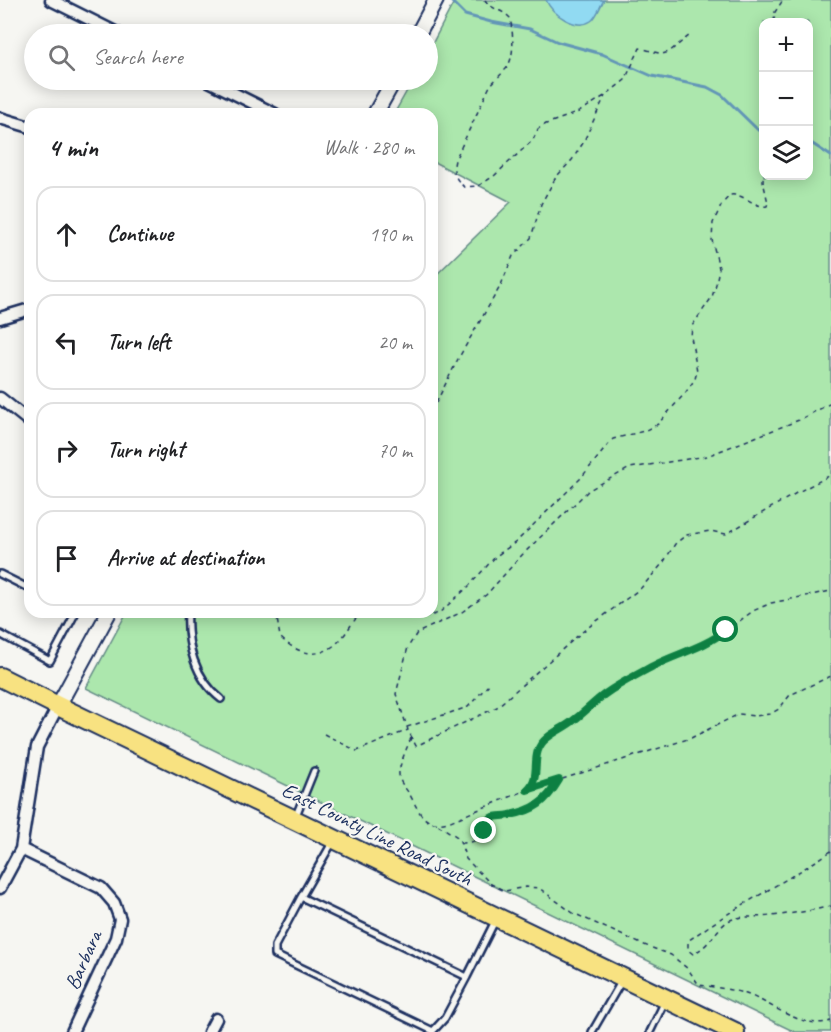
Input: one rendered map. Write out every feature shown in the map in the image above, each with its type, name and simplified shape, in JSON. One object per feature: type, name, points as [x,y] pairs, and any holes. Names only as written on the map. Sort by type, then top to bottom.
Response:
[{"type":"main road","name":"East County Line Road South","points":[[0,676],[735,1032]]},
{"type":"street","points":[[51,0],[67,4],[102,24]]},
{"type":"street","points":[[423,24],[436,0]]},
{"type":"street","points":[[227,90],[263,108]]},
{"type":"street","points":[[378,108],[388,90]]},
{"type":"street","points":[[0,118],[24,125]]},
{"type":"street","points":[[0,318],[24,311]]},
{"type":"street","points":[[0,398],[24,417]]},
{"type":"street","points":[[0,888],[21,849],[37,747],[106,618]]},
{"type":"street","name":"Barbara","points":[[21,849],[101,888],[114,903],[120,919],[116,938],[72,1032]]},
{"type":"street","points":[[209,1032],[216,1019]]},
{"type":"lane","points":[[0,574],[24,587]]},
{"type":"lane","points":[[0,634],[50,661],[72,618]]},
{"type":"lane","points":[[188,618],[187,634],[198,670],[209,690],[221,699]]},
{"type":"lane","points":[[295,820],[314,771]]},
{"type":"lane","points":[[334,839],[275,946],[275,955],[433,1031],[445,1018],[497,917]]},
{"type":"lane","points":[[302,897],[467,977]]},
{"type":"lane","points":[[592,1032],[623,978]]},
{"type":"lane","points":[[650,1032],[666,999]]},
{"type":"path","points":[[485,0],[489,6],[506,14],[511,24],[509,64],[489,88],[454,160],[455,178],[464,187],[477,186],[494,176],[533,140],[538,129],[579,112],[625,80],[631,72],[640,48],[662,54],[669,52],[690,35]]},
{"type":"path","points":[[774,18],[775,12],[783,0]]},
{"type":"path","points":[[438,399],[458,358],[501,285],[513,256],[531,238],[541,204],[556,177],[572,160],[583,143],[606,95]]},
{"type":"path","points":[[438,613],[468,587],[496,556],[516,542],[580,480],[614,439],[644,431],[658,424],[686,392],[697,371],[691,337],[692,326],[712,297],[717,276],[717,259],[711,231],[713,223],[722,204],[730,195],[736,194],[761,207],[767,206],[763,180]]},
{"type":"path","points":[[831,403],[799,420],[707,456],[630,468],[589,490],[522,555],[486,595],[462,612],[417,633],[408,647],[396,694],[407,729],[416,746],[497,707],[582,632],[641,588],[663,563],[675,544],[686,536],[710,531],[726,534],[831,475]]},
{"type":"path","points":[[527,790],[533,785],[536,775],[535,755],[540,745],[607,692],[668,658],[689,652],[715,639],[753,611],[771,603],[831,591]]},
{"type":"path","points":[[277,618],[280,637],[296,651],[308,654],[323,651],[338,643],[357,618]]},
{"type":"path","points":[[437,825],[527,790],[691,738],[739,714],[755,716],[770,714],[779,709],[790,695],[831,676]]},
{"type":"path","points":[[324,734],[357,751],[407,729],[468,707],[490,683]]},
{"type":"path","points":[[411,737],[405,758],[400,764],[399,774],[402,785],[426,820],[459,838],[466,859],[491,884],[505,891],[526,887],[539,888],[573,913],[671,955],[688,969],[699,985],[746,994],[785,1014],[807,1021],[831,1021]]},
{"type":"path","points":[[460,843],[472,843],[479,838],[491,818],[507,816],[540,805],[551,794],[559,780]]},
{"type":"path","points":[[831,851],[698,934],[688,941],[688,950],[693,954],[701,950],[728,921],[739,917],[769,916],[831,906]]},
{"type":"green space","points":[[455,0],[831,0],[831,1032],[795,1032],[86,688],[124,618],[438,618],[438,273],[511,202],[438,164],[438,108],[397,108],[407,90],[438,90],[438,33]]},
{"type":"water","points":[[546,0],[604,0],[591,21],[578,24],[565,20],[553,11]]},
{"type":"waterway","points":[[450,0],[465,15],[530,29],[558,42],[602,54],[652,76],[707,87],[722,95],[759,130]]},
{"type":"waterway","points":[[813,144],[831,156]]},
{"type":"route","points":[[484,831],[491,818],[507,816],[540,805],[551,794],[559,780],[527,790],[533,785],[536,775],[535,755],[547,738],[575,719],[607,692],[668,658],[696,649],[726,630]]}]
